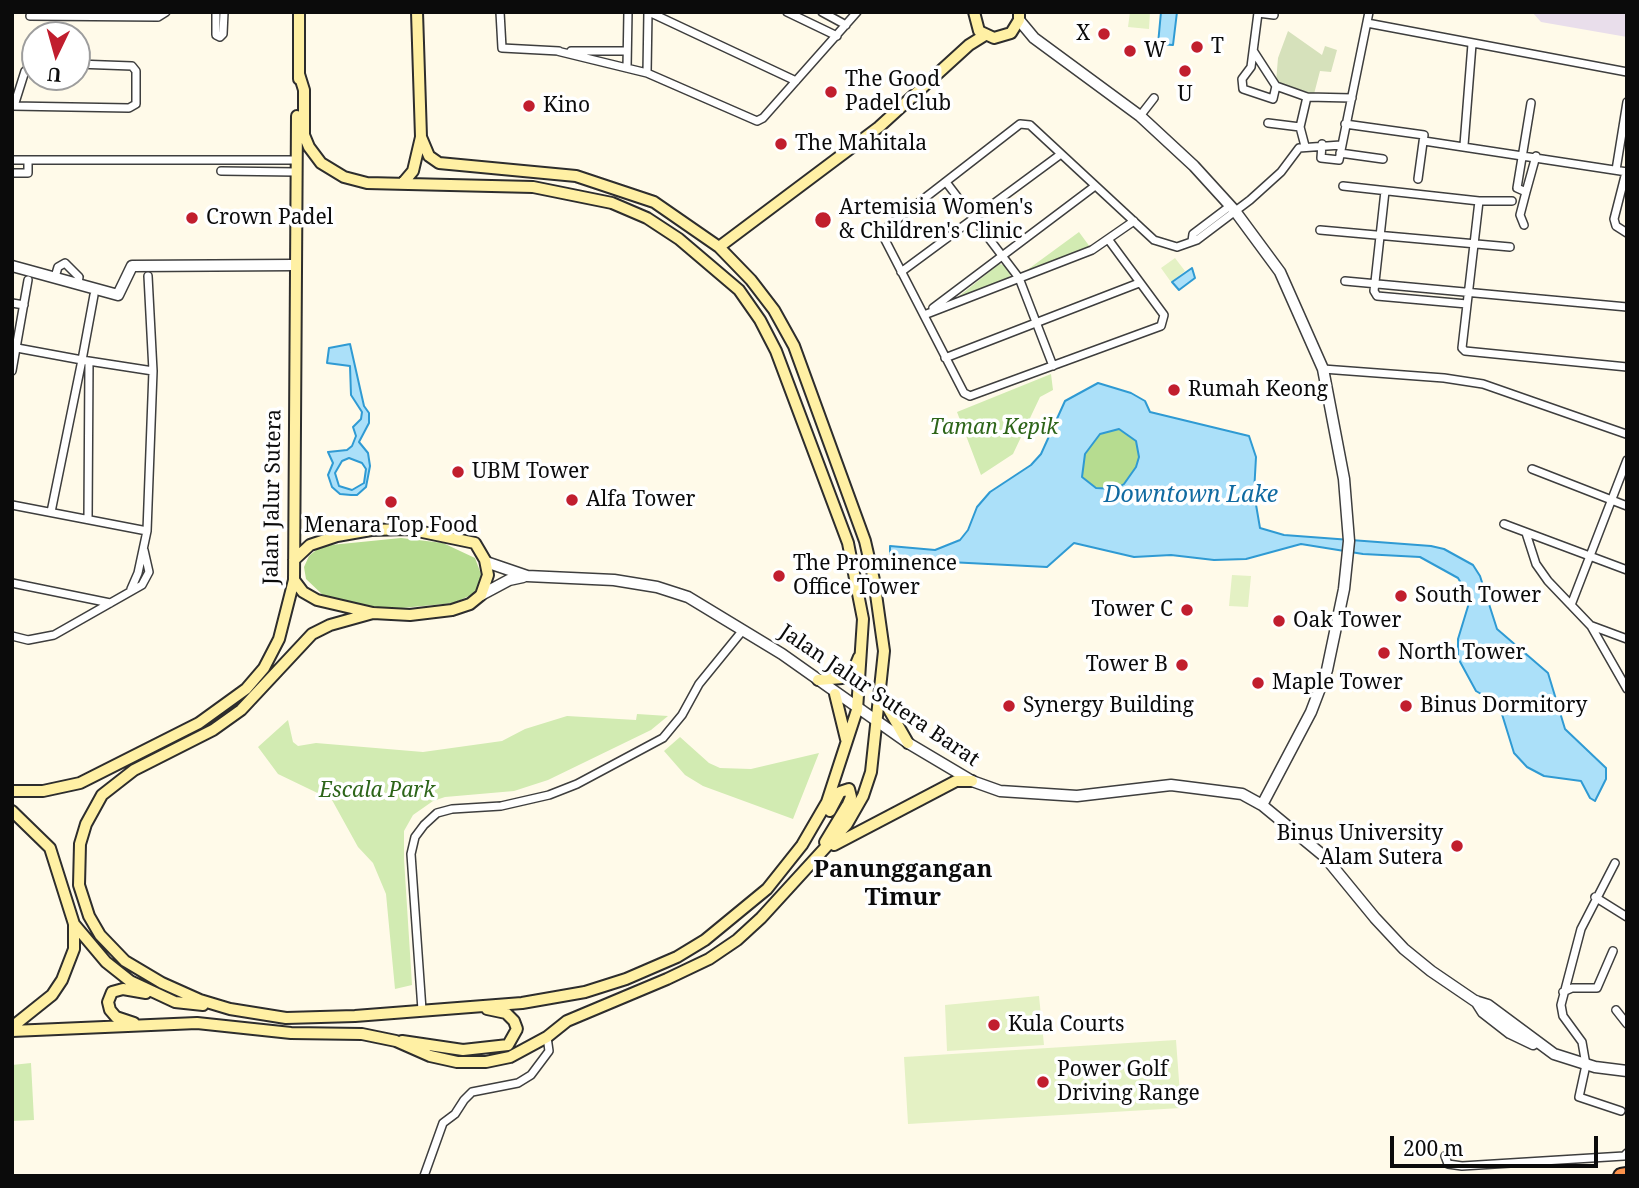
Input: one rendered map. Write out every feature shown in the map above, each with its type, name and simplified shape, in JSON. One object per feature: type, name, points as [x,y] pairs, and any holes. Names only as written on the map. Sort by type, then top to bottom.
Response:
[{"type":"highway","points":[[1621,1176],[1627,1175]]},
{"type":"main road","name":"Jalan Jalur Sutera","points":[[12,791],[43,791],[80,783],[199,723],[239,697],[274,651],[288,612],[294,580],[294,265],[299,12]]},
{"type":"main road","points":[[402,184],[413,171],[421,137],[417,12]]},
{"type":"main road","points":[[968,45],[975,24],[974,12]]},
{"type":"main road","points":[[719,247],[879,127],[968,45],[985,35],[1003,37],[1012,33],[1019,16]]},
{"type":"main road","points":[[975,24],[985,35]]},
{"type":"main road","name":"Jalan Jalur Sutera","points":[[299,74],[304,90],[304,135],[321,163],[344,177],[360,183],[533,187],[612,203],[648,218],[679,239],[739,290],[760,320],[776,351],[848,543],[863,619],[857,710],[827,802],[802,845]]},
{"type":"main road","points":[[396,1041],[430,1056],[457,1062],[486,1062],[510,1057],[547,1038],[567,1021],[667,979],[721,951],[761,918],[817,857],[847,824],[863,796],[871,772],[884,651],[865,541],[794,346],[774,310],[719,247],[654,202],[615,187],[563,174],[439,163],[429,156],[421,137]]},
{"type":"main road","name":"Jalan Jalur Sutera Barat","points":[[294,560],[320,540],[371,530],[408,529],[466,539],[475,543],[486,562]]},
{"type":"main road","points":[[481,595],[487,586],[486,562]]},
{"type":"main road","points":[[294,580],[309,597],[373,614]]},
{"type":"main road","name":"Jalan Jalur Sutera Barat","points":[[373,614],[410,615],[452,610],[470,604],[481,595]]},
{"type":"main road","points":[[230,1009],[200,1000],[143,973],[112,950],[100,935],[89,916],[79,885],[80,844],[86,824],[102,796],[123,778],[213,730],[241,710],[303,640],[330,625],[373,614]]},
{"type":"main road","points":[[818,680],[842,678],[854,669],[862,648]]},
{"type":"main road","points":[[835,694],[847,745]]},
{"type":"main road","points":[[880,694],[908,743]]},
{"type":"main road","points":[[817,857],[851,834],[956,781],[972,781]]},
{"type":"main road","points":[[158,1025],[138,1024],[116,1017],[108,1002],[112,992],[123,989],[175,1002],[307,1018],[478,1006],[585,992],[677,957],[726,926],[766,889],[828,814],[840,792],[849,789],[851,797],[848,804],[817,857]]},
{"type":"main road","points":[[12,811],[50,848],[74,924],[74,949],[62,980],[45,1001],[12,1029]]},
{"type":"main road","points":[[74,924],[118,972],[175,1002]]},
{"type":"main road","points":[[12,1029],[197,1023],[291,1033],[362,1034],[396,1041],[428,1042],[463,1050],[509,1045],[517,1029],[514,1021],[506,1013],[478,1006]]},
{"type":"street","points":[[30,16],[54,14],[158,17],[166,12]]},
{"type":"street","points":[[216,12],[216,35],[220,37],[223,34],[224,12]]},
{"type":"street","points":[[500,12],[500,43],[505,49],[627,51]]},
{"type":"street","points":[[627,68],[628,12]]},
{"type":"street","points":[[647,73],[648,12],[796,81]]},
{"type":"street","points":[[787,12],[837,36]]},
{"type":"street","points":[[822,12],[846,25]]},
{"type":"street","points":[[556,51],[647,73],[757,121],[857,12]]},
{"type":"street","points":[[1322,144],[1321,158],[1339,160],[1369,12]]},
{"type":"street","points":[[1274,15],[1258,13],[1250,71],[1242,79],[1241,87],[1273,99],[1276,86]]},
{"type":"street","points":[[1019,16],[1034,38],[1140,116],[1194,166],[1232,209],[1280,272],[1323,369],[1344,479],[1348,557],[1337,630],[1327,670],[1299,738],[1262,805]]},
{"type":"street","points":[[1367,23],[1627,72]]},
{"type":"street","points":[[1012,33],[1034,38]]},
{"type":"street","points":[[1464,145],[1472,44]]},
{"type":"street","points":[[1254,51],[1276,86],[1307,97],[1352,98]]},
{"type":"street","points":[[21,83],[13,106],[129,108],[135,104],[136,71],[132,66],[91,65]]},
{"type":"street","points":[[1305,146],[1300,127],[1307,97]]},
{"type":"street","points":[[1140,116],[1154,98]]},
{"type":"street","points":[[1615,170],[1627,102]]},
{"type":"street","points":[[1526,192],[1517,189],[1531,103]]},
{"type":"street","points":[[1268,123],[1300,127]]},
{"type":"street","points":[[1108,239],[1164,315],[1165,321],[1161,326],[970,396],[964,393],[945,358],[881,232],[1020,124],[1025,124],[1061,154],[1154,240],[1166,246],[1185,246],[1192,241],[1193,234],[1282,172],[1299,148],[1322,144],[1383,159]]},
{"type":"street","points":[[1345,124],[1424,135],[1418,179]]},
{"type":"street","points":[[1424,141],[1523,154],[1626,172],[1614,219],[1616,226],[1627,233]]},
{"type":"street","points":[[901,272],[1061,154]]},
{"type":"street","points":[[1524,225],[1520,215],[1535,156]]},
{"type":"street","points":[[12,160],[296,166]]},
{"type":"street","points":[[12,173],[28,173],[28,160]]},
{"type":"street","points":[[221,171],[296,166]]},
{"type":"street","points":[[946,182],[1019,278],[1052,366]]},
{"type":"street","points":[[924,315],[1095,186]]},
{"type":"street","points":[[1343,186],[1479,201],[1512,201]]},
{"type":"street","points":[[1385,191],[1375,283],[1377,296],[1467,304]]},
{"type":"street","points":[[1479,201],[1462,348],[1469,353],[1627,366]]},
{"type":"street","points":[[924,315],[1092,250],[1134,221]]},
{"type":"street","points":[[1320,230],[1510,247]]},
{"type":"street","points":[[55,277],[58,267],[65,263],[79,277],[78,283]]},
{"type":"street","points":[[12,266],[118,295],[132,265],[294,265]]},
{"type":"street","points":[[12,636],[22,640],[41,639],[131,589],[144,550],[147,531],[153,371],[148,276]]},
{"type":"street","points":[[12,371],[28,280]]},
{"type":"street","points":[[1345,281],[1627,307]]},
{"type":"street","points":[[945,358],[1139,283]]},
{"type":"street","points":[[51,512],[86,361],[94,295]]},
{"type":"street","points":[[12,303],[24,305]]},
{"type":"street","points":[[17,348],[153,371]]},
{"type":"street","points":[[86,361],[88,519]]},
{"type":"street","points":[[1323,369],[1483,384],[1626,436]]},
{"type":"street","points":[[1571,605],[1627,460]]},
{"type":"street","points":[[1532,469],[1627,506]]},
{"type":"street","points":[[12,505],[147,531]]},
{"type":"street","points":[[1504,524],[1627,570]]},
{"type":"street","points":[[1526,533],[1536,564],[1591,626],[1627,689]]},
{"type":"street","name":"Jalan Jalur Sutera Barat","points":[[486,562],[527,576]]},
{"type":"street","name":"Jalan Jalur Sutera Barat","points":[[481,595],[509,580],[527,576],[614,580],[657,587],[688,597],[743,630],[908,743],[972,781],[1000,791],[1077,796],[1171,785],[1242,794],[1262,805],[1325,857],[1350,891],[1415,959],[1475,1001],[1488,1005],[1541,1047],[1586,1065],[1627,1071]]},
{"type":"street","points":[[12,583],[110,603]]},
{"type":"street","points":[[1591,626],[1627,639]]},
{"type":"street","points":[[422,1010],[411,854],[415,837],[424,825],[437,813],[452,809],[501,806],[549,795],[576,784],[663,738],[682,715],[699,684],[743,630]]},
{"type":"street","points":[[1615,863],[1595,897],[1581,929],[1563,992],[1563,1016],[1580,1036],[1586,1065],[1579,1097],[1621,1111]]},
{"type":"street","points":[[1595,897],[1627,917]]},
{"type":"street","points":[[1563,992],[1572,988],[1597,988],[1613,951]]},
{"type":"street","points":[[1616,1010],[1627,1024]]},
{"type":"street","points":[[424,1176],[443,1123],[455,1114],[472,1092],[518,1083],[531,1075],[549,1051],[547,1038]]},
{"type":"street","points":[[1446,1156],[1448,1164],[1462,1166],[1624,1156],[1627,1153]]},
{"type":"shaded area","points":[[1532,12],[1627,12],[1627,37],[1541,22]]},
{"type":"green space","points":[[1130,12],[1150,12],[1149,29],[1128,27]]},
{"type":"green space","points":[[1288,31],[1322,55],[1325,46],[1337,50],[1331,72],[1320,71],[1314,94],[1276,82],[1278,58]]},
{"type":"green space","points":[[1079,232],[1090,247],[1023,273]]},
{"type":"green space","points":[[1175,258],[1185,271],[1171,282],[1161,268]]},
{"type":"green space","points":[[999,264],[1005,265],[1011,273],[1009,278],[958,297]]},
{"type":"green space","name":"Taman Kepik","points":[[1051,374],[1053,390],[1040,397],[1013,454],[981,475],[957,412]]},
{"type":"green space","points":[[1119,429],[1136,441],[1139,457],[1136,467],[1124,484],[1115,489],[1096,488],[1082,477],[1085,454],[1100,433]]},
{"type":"green space","points":[[401,538],[443,543],[475,558],[481,574],[480,585],[473,594],[454,603],[402,608],[367,607],[325,597],[306,579],[304,567],[309,556],[321,546]]},
{"type":"green space","points":[[1232,575],[1251,576],[1248,607],[1229,606]]},
{"type":"green space","name":"Escala Park","points":[[637,714],[668,716],[651,730],[548,780],[514,791],[445,797],[433,801],[413,815],[404,831],[412,985],[395,989],[386,894],[373,863],[358,847],[332,800],[278,774],[258,747],[288,720],[293,742],[298,746],[316,743],[423,752],[502,741],[525,729],[567,716],[636,720]]},
{"type":"green space","points":[[680,737],[709,763],[720,768],[751,769],[819,753],[793,819],[703,786],[685,775],[664,751]]},
{"type":"green space","name":"Kula Courts","points":[[1039,996],[1044,1045],[947,1051],[945,1005]]},
{"type":"green space","name":"Power Golf Driving Range","points":[[1176,1040],[1181,1108],[908,1124],[904,1057]]},
{"type":"green space","points":[[31,1063],[34,1120],[12,1121],[12,1065]]},
{"type":"water","points":[[1161,12],[1177,12],[1173,45],[1158,44]]},
{"type":"water","points":[[1192,268],[1195,278],[1179,290],[1172,282]]},
{"type":"water","points":[[350,344],[364,406],[369,413],[369,423],[359,442],[368,453],[370,466],[366,487],[357,495],[340,494],[332,487],[328,475],[333,463],[328,452],[347,450],[352,446],[356,436],[353,427],[361,419],[362,412],[351,395],[350,366],[327,363],[329,348]],"holes":[[[349,458],[362,463],[366,469],[364,483],[352,490],[339,486],[335,473],[342,461]]]},
{"type":"water","name":"Downtown Lake","points":[[1098,383],[1131,393],[1145,401],[1150,412],[1249,436],[1256,457],[1254,493],[1260,528],[1284,535],[1431,546],[1444,549],[1473,565],[1480,576],[1497,629],[1548,673],[1565,729],[1606,768],[1606,779],[1595,801],[1590,798],[1581,781],[1544,776],[1527,767],[1514,753],[1501,711],[1493,701],[1476,691],[1458,658],[1458,639],[1469,603],[1465,590],[1458,578],[1420,557],[1363,554],[1301,544],[1246,559],[1214,560],[1171,555],[1134,557],[1074,543],[1047,567],[890,559],[890,546],[935,550],[960,540],[968,530],[977,507],[990,492],[1031,465],[1041,454],[1065,401]],"holes":[[[1119,429],[1136,441],[1139,457],[1136,467],[1124,484],[1115,489],[1096,488],[1082,477],[1085,454],[1100,434]]]},
{"type":"place","name":"X","points":[[1104,34]]},
{"type":"place","name":"T","points":[[1197,47]]},
{"type":"place","name":"W","points":[[1130,51]]},
{"type":"place","name":"U","points":[[1185,71]]},
{"type":"place","name":"The Good Padel Club","points":[[831,92]]},
{"type":"place","name":"Kino","points":[[529,106]]},
{"type":"place","name":"The Mahitala","points":[[781,144]]},
{"type":"place","name":"Crown Padel","points":[[192,218]]},
{"type":"place","name":"Artemisia Women's & Children's Clinic","points":[[823,220]]},
{"type":"place","name":"Rumah Keong","points":[[1174,390]]},
{"type":"place","name":"UBM Tower","points":[[458,472]]},
{"type":"place","name":"Alfa Tower","points":[[572,500]]},
{"type":"place","name":"Menara Top Food","points":[[391,502]]},
{"type":"place","name":"The Prominence Office Tower","points":[[779,576]]},
{"type":"place","name":"South Tower","points":[[1401,596]]},
{"type":"place","name":"Tower C","points":[[1187,610]]},
{"type":"place","name":"Oak Tower","points":[[1279,621]]},
{"type":"place","name":"North Tower","points":[[1384,653]]},
{"type":"place","name":"Tower B","points":[[1182,665]]},
{"type":"place","name":"Maple Tower","points":[[1258,683]]},
{"type":"place","name":"Synergy Building","points":[[1009,706]]},
{"type":"place","name":"Binus Dormitory","points":[[1406,706]]},
{"type":"place","name":"Binus University Alam Sutera","points":[[1457,846]]},
{"type":"place","name":"Kula Courts","points":[[994,1025]]},
{"type":"place","name":"Power Golf Driving Range","points":[[1043,1082]]},
{"type":"district","name":"Panunggangan Timur","points":[[903,884]]}]
